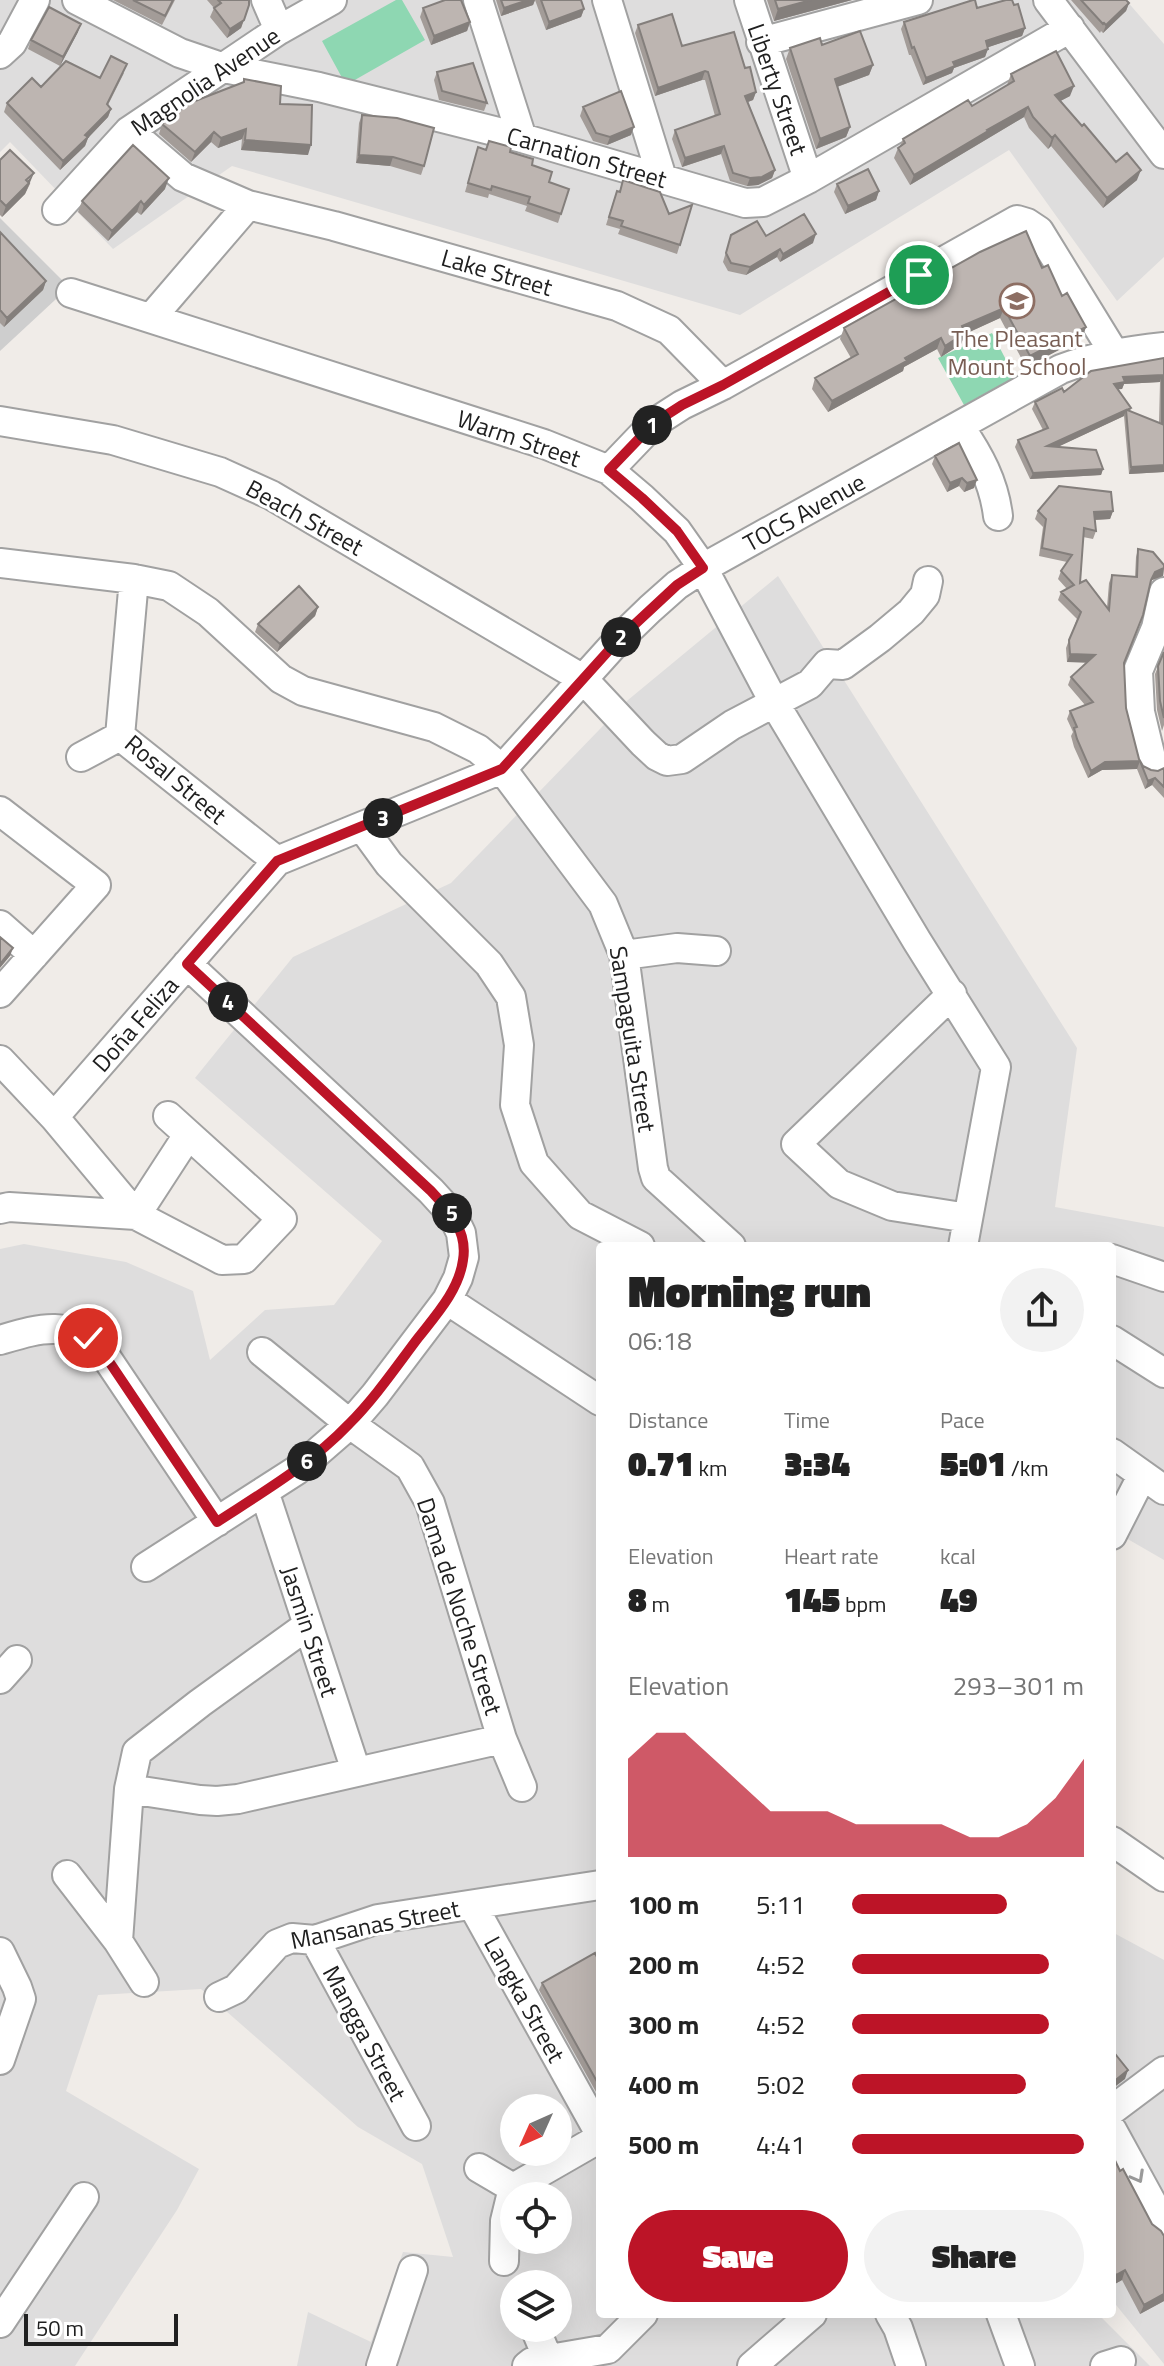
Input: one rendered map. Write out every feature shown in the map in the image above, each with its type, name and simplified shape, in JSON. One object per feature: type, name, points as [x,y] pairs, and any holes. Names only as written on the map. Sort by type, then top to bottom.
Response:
[{"type":"street","points":[[0,54],[12,43],[35,0]]},
{"type":"street","name":"Carnation Street","points":[[77,0],[180,53],[224,68],[319,87],[522,138],[745,203],[763,202],[808,179],[1070,28]]},
{"type":"street","points":[[266,0],[279,30]]},
{"type":"street","name":"Magnolia Avenue","points":[[57,210],[129,131],[279,30],[332,0]]},
{"type":"street","points":[[478,0],[522,138]]},
{"type":"street","points":[[607,0],[662,178]]},
{"type":"street","name":"Liberty Street","points":[[749,0],[808,179]]},
{"type":"street","points":[[761,42],[918,0]]},
{"type":"street","points":[[1048,0],[1164,154]]},
{"type":"street","name":"Lake Street","points":[[129,131],[183,177],[248,205],[334,226],[617,306],[669,330],[723,385]]},
{"type":"street","points":[[151,318],[248,205]]},
{"type":"street","points":[[609,470],[654,423],[682,405],[1017,220],[1039,231],[1114,353]]},
{"type":"street","name":"Warm Street","points":[[71,293],[544,444],[609,470],[677,531],[703,568],[775,704],[996,1067],[966,1232]]},
{"type":"street","name":"TOCS Avenue","points":[[502,769],[650,609],[677,585],[703,568],[1061,369],[1114,353],[1164,347]]},
{"type":"street","name":"Beach Street","points":[[0,421],[113,440],[220,472],[271,495],[583,679],[643,743],[667,761],[682,759],[732,725],[775,704]]},
{"type":"street","points":[[960,427],[984,466],[996,496],[998,516]]},
{"type":"street","name":"Sampaguita Street","points":[[0,563],[169,586],[208,612],[281,679],[303,691],[434,727],[478,749],[502,769],[603,904],[624,955],[656,1178],[727,1242]]},
{"type":"street","name":"Rosal Street","points":[[134,579],[120,736],[277,861]]},
{"type":"street","points":[[775,704],[810,684],[827,664],[843,665],[880,638],[911,612],[925,595],[928,581]]},
{"type":"street","points":[[1152,762],[1140,712],[1138,671],[1156,628],[1164,592]]},
{"type":"street","points":[[81,757],[120,736]]},
{"type":"street","name":"Doña Feliza","points":[[54,1117],[277,861],[502,769]]},
{"type":"street","points":[[0,811],[96,885],[0,993]]},
{"type":"street","points":[[362,827],[389,864],[489,964],[511,997],[519,1045],[515,1105],[534,1163],[580,1215],[632,1242]]},
{"type":"street","points":[[0,925],[34,955]]},
{"type":"street","points":[[624,955],[677,948],[716,951]]},
{"type":"street","points":[[146,1567],[297,1470],[350,1424],[447,1300],[464,1257],[461,1233],[452,1214],[431,1191],[187,964]]},
{"type":"street","points":[[952,994],[796,1144],[839,1184],[966,1232]]},
{"type":"street","points":[[0,1060],[54,1117],[136,1215],[222,1260],[244,1259],[282,1219],[178,1125],[136,1215]]},
{"type":"street","points":[[3,1205],[136,1215]]},
{"type":"street","points":[[1116,1260],[1164,1277]]},
{"type":"street","points":[[447,1300],[596,1398]]},
{"type":"street","points":[[0,1340],[61,1329],[88,1338],[102,1351],[217,1522]]},
{"type":"street","points":[[1116,1343],[1164,1373]]},
{"type":"street","name":"Dama de Noche Street","points":[[262,1352],[350,1424],[410,1467],[430,1503],[502,1739],[522,1787]]},
{"type":"street","points":[[1116,1456],[1153,1483],[1116,1529]]},
{"type":"street","name":"Jasmin Street","points":[[264,1491],[356,1771]]},
{"type":"street","points":[[118,1941],[129,1789],[137,1752],[308,1625]]},
{"type":"street","points":[[129,1789],[217,1801],[238,1799],[502,1739]]},
{"type":"street","points":[[1116,1844],[1164,1877]]},
{"type":"street","points":[[67,1875],[118,1941],[144,1982]]},
{"type":"street","name":"Mansanas Street","points":[[219,1997],[236,1989],[277,1944],[292,1938],[315,1940],[378,1919],[596,1886]]},
{"type":"street","name":"Langka Street","points":[[473,1906],[596,2129]]},
{"type":"street","name":"Mangga Street","points":[[315,1940],[416,2126]]},
{"type":"street","points":[[0,1952],[21,1999],[0,2058]]},
{"type":"street","points":[[1116,2107],[1164,2071]]},
{"type":"street","points":[[1116,2137],[1164,2225]]},
{"type":"street","points":[[523,2182],[596,2138]]},
{"type":"street","points":[[479,2168],[503,2182]]},
{"type":"street","points":[[0,2323],[84,2197]]},
{"type":"street","points":[[504,2254],[504,2261]]},
{"type":"street","points":[[381,2366],[413,2270]]},
{"type":"street","points":[[535,2342],[536,2362],[608,2349],[639,2318]]},
{"type":"street","points":[[752,2366],[782,2357],[809,2318]]},
{"type":"street","points":[[892,2318],[911,2366]]},
{"type":"street","points":[[1003,2318],[1020,2366]]},
{"type":"shaded area","points":[[0,0],[1126,0],[1164,44],[1164,257],[1117,301],[1009,150],[740,315],[232,166],[113,249],[10,142],[0,152]]},
{"type":"shaded area","points":[[0,218],[69,287],[0,351]]},
{"type":"shaded area","points":[[778,576],[1077,1048],[1055,1207],[1164,1227],[1164,1560],[1116,1532],[1116,1242],[596,1242],[596,2318],[1102,2318],[1150,2366],[297,2366],[308,2312],[371,2342],[403,2252],[453,2257],[422,2164],[358,2127],[201,1989],[98,1995],[66,2091],[199,2169],[177,2210],[75,2366],[0,2366],[0,1249],[24,1244],[126,1262],[193,1291],[210,1360],[265,1310],[334,1305],[382,1241],[195,1078],[293,957],[451,883],[628,700]]},
{"type":"shaded area","points":[[1116,1934],[1164,1960],[1164,2364],[1116,2305]]},
{"type":"green space","points":[[396,0],[402,0],[425,40],[346,85],[322,41]]},
{"type":"green space","points":[[992,333],[1015,377],[964,405],[938,358]]},
{"type":"building","points":[[133,0],[173,0],[165,16]]},
{"type":"building","points":[[218,0],[249,0],[244,20],[230,29],[214,8],[221,3]]},
{"type":"building","points":[[445,0],[461,0],[470,22],[434,36],[423,8]]},
{"type":"building","points":[[501,0],[528,0],[504,8]]},
{"type":"building","points":[[541,0],[581,0],[584,9],[549,22]]},
{"type":"building","points":[[775,0],[811,0],[778,9]]},
{"type":"building","points":[[975,0],[977,8],[1012,0],[1014,5],[1018,4],[1025,28],[986,41],[988,49],[953,62],[955,66],[926,78],[904,22]]},
{"type":"building","points":[[1081,0],[1126,0],[1129,3],[1106,25]]},
{"type":"building","points":[[49,7],[81,24],[63,57],[31,40]]},
{"type":"building","points":[[672,14],[682,46],[734,32],[745,68],[750,67],[756,92],[745,96],[775,170],[762,177],[750,178],[733,173],[724,146],[685,158],[675,130],[720,114],[708,72],[658,88],[638,25]]},
{"type":"building","points":[[860,31],[873,65],[835,79],[850,127],[820,139],[790,48],[820,38],[822,45]]},
{"type":"building","points":[[1056,51],[1074,86],[1055,95],[1116,162],[1127,153],[1141,170],[1107,198],[1055,135],[1052,138],[1033,117],[1028,107],[914,175],[898,148],[905,143],[903,139],[968,100],[972,106],[1014,81],[1011,74]]},
{"type":"building","points":[[111,56],[127,64],[107,104],[111,109],[63,161],[7,103],[32,78],[41,87],[66,61],[100,78]]},
{"type":"building","points":[[473,63],[487,103],[442,91],[437,72]]},
{"type":"building","points":[[244,79],[281,86],[280,104],[312,105],[311,145],[245,140],[246,129],[221,138],[214,132],[195,152],[162,124],[190,103],[244,82]]},
{"type":"building","points":[[621,91],[634,127],[610,137],[596,133],[583,107]]},
{"type":"building","points":[[362,115],[397,118],[434,128],[424,166],[393,157],[359,155]]},
{"type":"building","points":[[489,141],[511,147],[510,152],[533,159],[532,165],[552,172],[549,182],[569,189],[561,214],[528,203],[530,197],[468,183],[478,147],[486,150]]},
{"type":"building","points":[[133,145],[169,178],[144,205],[141,201],[112,231],[82,201]]},
{"type":"building","points":[[10,150],[34,173],[26,180],[29,183],[6,206],[0,200],[0,160]]},
{"type":"building","points":[[868,169],[879,191],[848,206],[837,184]]},
{"type":"building","points":[[623,180],[660,192],[669,214],[692,205],[680,245],[621,226],[623,221],[609,217]]},
{"type":"building","points":[[804,214],[816,234],[783,254],[780,249],[750,267],[731,263],[726,253],[731,235],[757,221],[766,236]]},
{"type":"building","points":[[1026,231],[1042,268],[1048,265],[1062,296],[1067,293],[1086,327],[1030,356],[1004,308],[962,326],[965,333],[945,346],[941,338],[905,358],[907,361],[832,401],[815,378],[858,354],[844,328],[980,252]]},
{"type":"building","points":[[0,232],[46,281],[7,318],[0,310]]},
{"type":"building","points":[[1164,358],[1164,465],[1131,467],[1126,410],[1047,446],[1096,450],[1103,469],[1033,473],[1018,440],[1048,428],[1035,402],[1062,388],[1064,392],[1091,371]],"holes":[[[1162,375],[1162,424],[1127,410],[1131,408],[1114,384],[1125,382],[1123,377]]]},
{"type":"building","points":[[959,443],[977,480],[967,483],[962,478],[950,483],[935,456]]},
{"type":"building","points":[[1059,486],[1111,492],[1113,511],[1094,512],[1096,531],[1084,528],[1080,583],[1086,580],[1109,610],[1112,575],[1137,577],[1138,549],[1153,552],[1164,565],[1151,580],[1143,615],[1124,663],[1126,708],[1139,759],[1143,766],[1151,770],[1164,768],[1164,787],[1155,778],[1148,781],[1140,761],[1105,762],[1091,771],[1077,739],[1074,728],[1077,727],[1070,711],[1093,702],[1071,677],[1095,655],[1070,654],[1069,640],[1081,612],[1061,592],[1074,585],[1061,571],[1072,555],[1042,548],[1046,519],[1038,511]]},
{"type":"building","points":[[299,586],[318,607],[280,644],[258,624]]},
{"type":"building","points":[[1164,652],[1164,718],[1158,666]]},
{"type":"building","points":[[0,937],[13,948],[0,964]]},
{"type":"building","points":[[595,1953],[596,2080],[542,1983]]},
{"type":"building","points":[[1116,2055],[1128,2070],[1116,2080]]},
{"type":"building","points":[[1116,2162],[1120,2171],[1123,2169],[1152,2224],[1164,2236],[1164,2294],[1144,2305],[1125,2270],[1116,2275]]},
{"type":"place","name":"The Pleasant Mount School","points":[[1017,301]]},
{"type":"route","points":[[88,1338],[102,1351],[217,1522],[297,1470],[350,1424],[375,1395],[447,1300],[464,1257],[461,1233],[452,1214],[431,1191],[187,964],[277,861],[502,769],[620,638],[677,585],[703,568],[677,531],[609,470],[654,423],[682,405],[919,275]]}]
